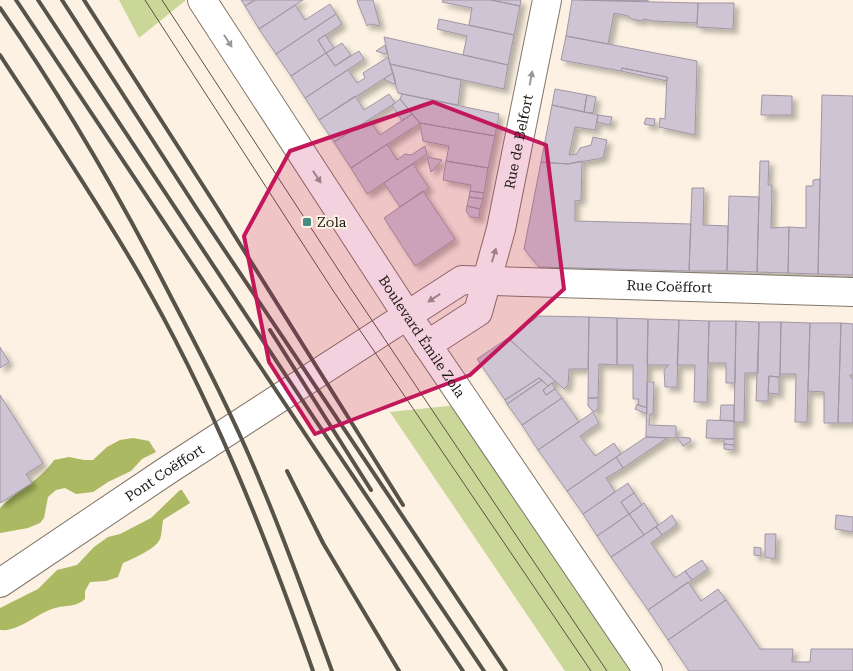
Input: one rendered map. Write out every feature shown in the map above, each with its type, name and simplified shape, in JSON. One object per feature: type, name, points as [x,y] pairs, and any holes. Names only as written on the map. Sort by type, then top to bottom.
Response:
[{"type":"street","name":"Boulevard Émile Zola","points":[[202,0],[407,315],[648,671]]},
{"type":"street","name":"Rue de Belfort","points":[[427,345],[478,312],[502,229],[546,0]]},
{"type":"street","name":"Rue Coëffort","points":[[407,315],[462,280],[853,292]]},
{"type":"street","name":"Pont Coëffort","points":[[0,583],[168,470],[407,315]]},
{"type":"highlighted area","points":[[433,102],[546,145],[564,289],[470,375],[315,434],[269,362],[244,236],[290,151]]},
{"type":"green space","points":[[119,0],[186,0],[139,38]]},
{"type":"green space","points":[[467,404],[648,671],[565,671],[390,412]]},
{"type":"green space","points":[[133,438],[149,441],[156,452],[142,459],[131,471],[93,492],[76,494],[65,488],[56,490],[48,497],[44,518],[40,523],[28,528],[0,533],[0,508],[42,474],[54,460],[69,457],[93,460],[107,447],[120,440]]},
{"type":"green space","points":[[182,490],[190,503],[163,520],[161,537],[158,543],[123,563],[118,577],[106,581],[90,582],[85,591],[85,599],[79,603],[51,609],[15,628],[0,630],[0,608],[38,589],[57,570],[77,565],[94,547],[108,537],[120,534],[151,518]]},
{"type":"building","points":[[241,0],[255,0],[245,6]]},
{"type":"building","points":[[255,0],[303,0],[259,29],[245,6]]},
{"type":"building","points":[[358,0],[373,0],[380,26],[370,24],[367,26]]},
{"type":"building","points":[[443,0],[491,0],[520,6],[514,35],[469,25],[472,8],[442,2]]},
{"type":"building","points":[[491,0],[521,0],[520,6]]},
{"type":"building","points":[[572,0],[698,3],[697,23],[644,19],[640,21],[614,13],[608,44],[566,36]]},
{"type":"building","points":[[583,0],[648,0],[648,1]]},
{"type":"building","points":[[698,3],[734,3],[733,29],[697,27]]},
{"type":"building","points":[[330,4],[336,14],[276,54],[259,29],[295,5],[305,20]]},
{"type":"building","points":[[336,14],[342,24],[318,40],[326,53],[291,76],[276,54]]},
{"type":"building","points":[[439,19],[514,35],[508,65],[463,55],[467,36],[437,29]]},
{"type":"building","points":[[325,35],[334,48],[326,53],[318,40]]},
{"type":"building","points":[[566,36],[697,61],[695,135],[659,127],[660,118],[665,119],[667,77],[622,68],[621,71],[561,60]]},
{"type":"building","points":[[384,37],[508,65],[504,89],[390,64]]},
{"type":"building","points":[[342,43],[351,55],[335,66],[326,53]]},
{"type":"building","points":[[385,45],[387,53],[376,51]]},
{"type":"building","points":[[359,51],[364,59],[305,98],[291,76],[326,53],[335,66]]},
{"type":"building","points":[[388,57],[393,73],[319,120],[305,98],[348,70],[357,83],[365,78],[363,73]]},
{"type":"building","points":[[390,64],[461,80],[458,105],[398,93]]},
{"type":"building","points":[[622,68],[667,77],[667,81],[621,71]]},
{"type":"building","points":[[393,73],[396,83],[393,84],[384,79]]},
{"type":"building","points":[[555,89],[587,95],[584,112],[552,105]]},
{"type":"building","points":[[389,94],[395,103],[334,142],[319,120],[355,96],[364,110]]},
{"type":"building","points":[[402,94],[499,114],[495,136],[420,123],[400,99]]},
{"type":"building","points":[[587,95],[596,97],[593,113],[584,112]]},
{"type":"building","points":[[762,95],[792,96],[792,115],[761,115]]},
{"type":"building","points":[[822,95],[853,96],[853,275],[818,274]]},
{"type":"building","points":[[400,99],[412,114],[402,121],[392,105]]},
{"type":"building","points":[[552,105],[598,115],[595,130],[575,127],[569,155],[577,154],[580,148],[591,145],[593,137],[607,140],[603,158],[568,164],[541,162]]},
{"type":"building","points":[[412,114],[420,123],[351,168],[334,142],[369,120],[380,135]]},
{"type":"building","points":[[598,115],[612,117],[610,125],[597,122]]},
{"type":"building","points":[[646,118],[655,119],[654,126],[644,124]]},
{"type":"building","points":[[420,123],[495,136],[488,168],[446,161],[449,146],[423,141]]},
{"type":"building","points":[[387,144],[397,160],[405,154],[411,155],[425,146],[427,154],[367,194],[351,168]]},
{"type":"building","points":[[427,157],[442,160],[431,172]]},
{"type":"building","points":[[446,161],[488,168],[484,193],[470,191],[471,185],[443,180]]},
{"type":"building","points":[[582,161],[581,200],[575,201],[575,221],[691,224],[689,271],[539,267],[524,249],[541,162],[568,164]]},
{"type":"building","points":[[760,161],[769,161],[768,185],[772,185],[771,228],[789,227],[788,273],[757,272]]},
{"type":"building","points":[[413,164],[429,188],[400,207],[384,183]]},
{"type":"building","points":[[820,179],[818,274],[788,273],[789,227],[806,228],[806,186],[813,186],[813,180]]},
{"type":"building","points":[[692,188],[704,188],[703,225],[728,226],[727,271],[689,271]]},
{"type":"building","points":[[423,191],[455,239],[415,266],[384,218]]},
{"type":"building","points":[[470,191],[484,193],[483,199],[469,197]]},
{"type":"building","points":[[729,196],[759,197],[757,272],[727,271]]},
{"type":"building","points":[[469,197],[483,199],[480,209],[467,206]]},
{"type":"building","points":[[467,206],[480,209],[479,218],[470,217],[466,211]]},
{"type":"building","points":[[539,316],[589,317],[588,369],[569,369],[568,385],[564,389],[508,338]]},
{"type":"building","points":[[589,317],[617,318],[617,365],[599,364],[598,398],[588,398]]},
{"type":"building","points":[[617,318],[648,319],[647,408],[638,405],[639,399],[633,399],[633,365],[617,365]]},
{"type":"building","points":[[648,319],[679,320],[677,387],[665,387],[664,370],[669,365],[647,365]]},
{"type":"building","points":[[679,320],[709,321],[707,402],[694,402],[695,365],[677,365]]},
{"type":"building","points":[[709,321],[736,321],[735,383],[726,383],[726,363],[708,363]]},
{"type":"building","points":[[736,321],[759,322],[758,373],[745,373],[744,422],[734,422]]},
{"type":"building","points":[[759,322],[781,322],[780,374],[779,377],[769,376],[768,401],[756,401]]},
{"type":"building","points":[[781,322],[810,323],[807,422],[795,422],[796,374],[780,374]]},
{"type":"building","points":[[810,323],[841,323],[838,423],[824,423],[824,392],[808,391]]},
{"type":"building","points":[[841,323],[853,324],[853,375],[850,375],[853,380],[853,423],[838,423]]},
{"type":"building","points":[[508,338],[555,381],[548,386],[539,378],[505,400],[477,359]]},
{"type":"building","points":[[0,347],[9,362],[0,368]]},
{"type":"building","points":[[769,376],[779,377],[779,394],[768,393]]},
{"type":"building","points":[[539,378],[542,380],[507,404],[505,400]]},
{"type":"building","points":[[542,380],[548,386],[543,390],[546,395],[555,389],[562,398],[522,425],[507,404]]},
{"type":"building","points":[[647,382],[654,382],[653,414],[650,414],[649,425],[676,426],[676,438],[646,437]]},
{"type":"building","points":[[552,383],[555,389],[546,395],[543,390]]},
{"type":"building","points":[[0,395],[43,463],[26,474],[32,483],[0,503]]},
{"type":"building","points":[[562,398],[579,422],[538,450],[522,425]]},
{"type":"building","points":[[588,398],[598,398],[598,409],[594,412],[588,406]]},
{"type":"building","points":[[637,404],[647,408],[647,414],[635,409]]},
{"type":"building","points":[[721,405],[734,405],[734,421],[720,420]]},
{"type":"building","points":[[593,412],[599,423],[580,436],[595,456],[614,443],[621,454],[567,491],[538,450]]},
{"type":"building","points":[[707,420],[734,421],[734,439],[706,438]]},
{"type":"building","points":[[646,437],[667,438],[623,468],[616,457]]},
{"type":"building","points":[[677,437],[690,438],[691,441],[683,446]]},
{"type":"building","points":[[724,439],[734,439],[734,445],[724,444]]},
{"type":"building","points":[[724,444],[734,445],[734,450],[724,449]]},
{"type":"building","points":[[616,457],[623,468],[606,478],[615,492],[583,514],[567,491]]},
{"type":"building","points":[[628,483],[634,493],[621,502],[629,514],[597,536],[583,514]]},
{"type":"building","points":[[634,493],[642,505],[629,514],[621,502]]},
{"type":"building","points":[[644,503],[658,525],[644,535],[629,514]]},
{"type":"building","points":[[629,514],[644,535],[611,557],[597,536]]},
{"type":"building","points":[[672,515],[677,524],[662,535],[656,527]]},
{"type":"building","points":[[836,515],[853,517],[853,532],[835,529]]},
{"type":"building","points":[[656,527],[662,535],[651,543],[675,578],[685,571],[692,580],[648,610],[611,557]]},
{"type":"building","points":[[765,534],[776,534],[775,559],[765,557]]},
{"type":"building","points":[[754,547],[761,548],[761,556],[754,555]]},
{"type":"building","points":[[702,560],[708,569],[692,580],[685,571]]},
{"type":"building","points":[[688,582],[701,601],[718,589],[726,600],[668,640],[648,610]]},
{"type":"building","points":[[726,600],[760,649],[793,649],[792,662],[810,662],[811,649],[853,649],[853,671],[689,671],[668,640]]},
{"type":"tram line","points":[[145,0],[334,292],[591,671]]},
{"type":"tram line","points":[[162,0],[347,283],[607,671]]},
{"type":"railway","points":[[16,0],[463,671]]},
{"type":"railway","points":[[38,0],[314,418],[484,671]]},
{"type":"railway","points":[[62,0],[197,209],[506,671]]},
{"type":"railway","points":[[84,0],[218,209],[403,505]]},
{"type":"railway","points":[[0,8],[47,78],[90,150],[132,223],[207,366],[271,507],[332,671]]},
{"type":"railway","points":[[0,55],[122,244],[165,320],[213,417],[235,467],[276,569],[313,671]]},
{"type":"railway","points":[[270,330],[371,490]]},
{"type":"railway","points":[[287,471],[323,543],[399,671]]},
{"type":"place","name":"Zola","points":[[307,222]]}]
